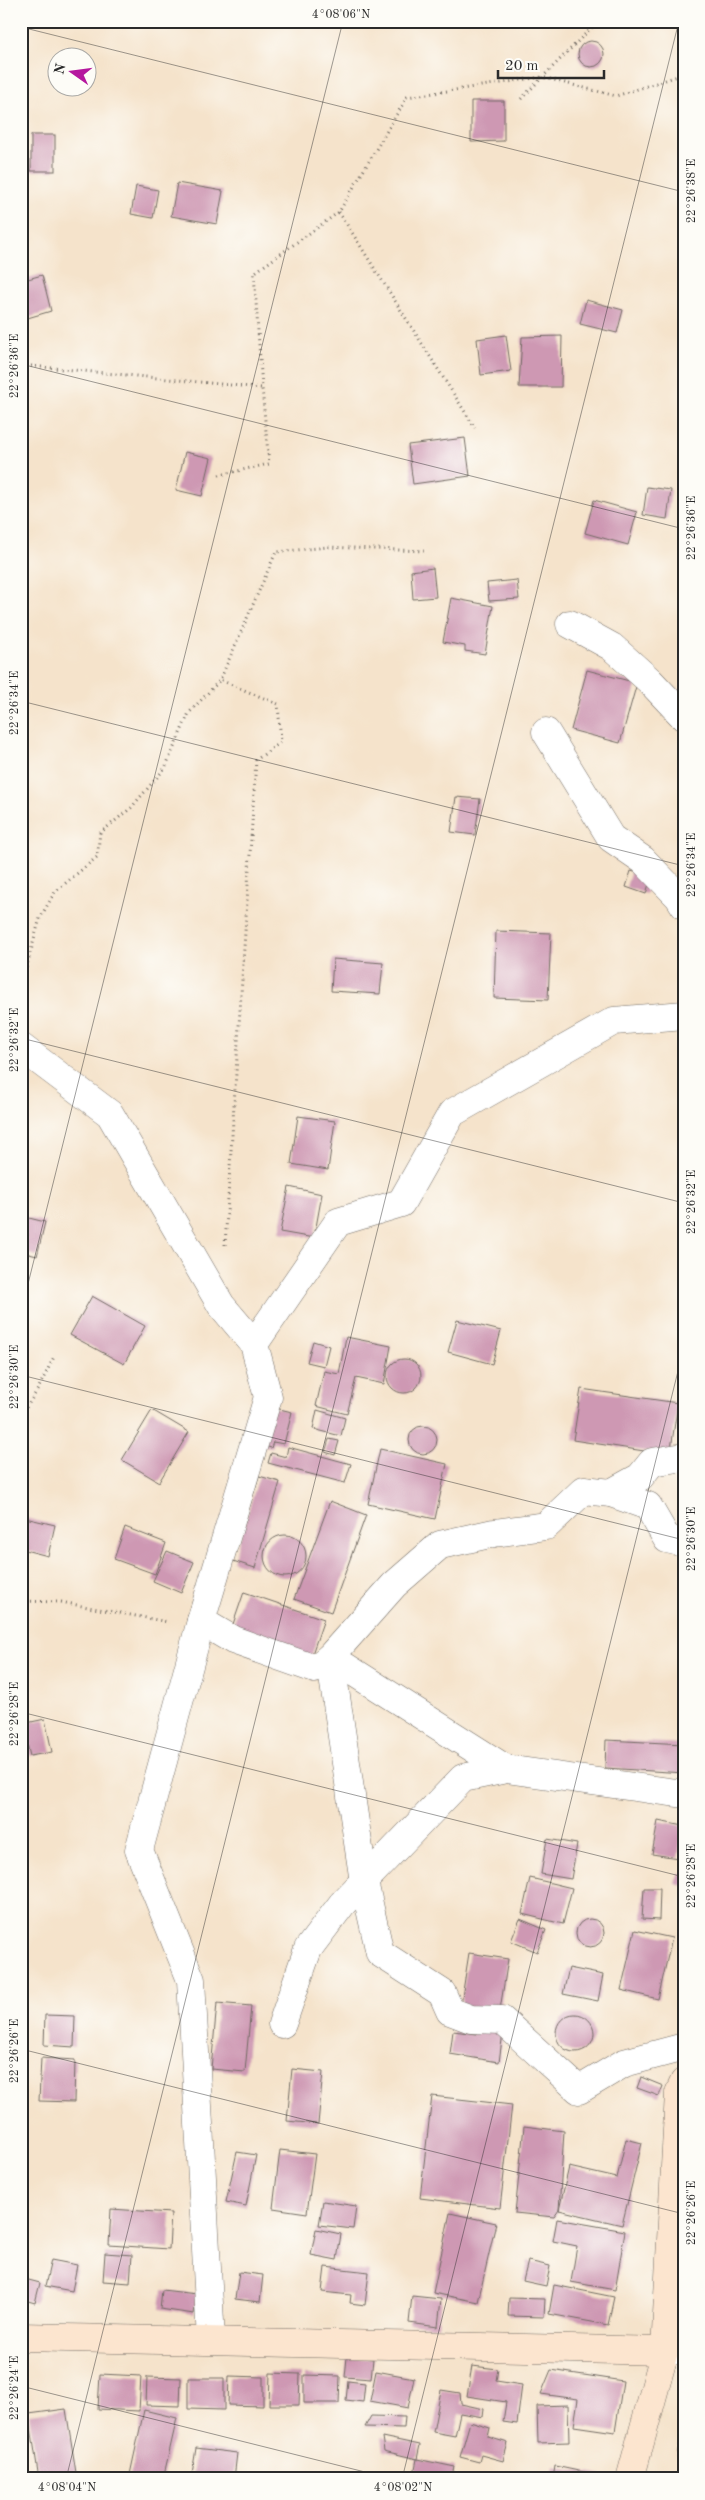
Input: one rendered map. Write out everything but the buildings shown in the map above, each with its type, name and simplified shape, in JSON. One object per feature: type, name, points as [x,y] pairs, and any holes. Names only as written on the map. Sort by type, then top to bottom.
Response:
[{"type":"main road","points":[[630,2479],[675,2350],[679,2093],[684,2082]]},
{"type":"main road","points":[[21,2337],[675,2350]]},
{"type":"street","points":[[570,624],[612,647],[650,681],[684,717]]},
{"type":"street","points":[[546,732],[611,838],[643,860],[679,897],[684,905]]},
{"type":"street","points":[[254,1344],[338,1222],[401,1203],[452,1113],[614,1022],[684,1015]]},
{"type":"street","points":[[21,1047],[110,1114],[221,1305],[254,1344],[268,1397],[201,1624],[139,1850],[190,1980],[211,2340]]},
{"type":"street","points":[[611,1493],[640,1477],[652,1462],[684,1457]]},
{"type":"street","points":[[201,1624],[233,1640],[315,1669],[330,1657],[394,1585],[440,1545],[494,1533],[546,1526],[584,1490],[611,1493],[648,1506],[666,1539],[684,1542]]},
{"type":"street","points":[[330,1657],[506,1769]]},
{"type":"street","points":[[330,1657],[364,1882],[380,1953],[442,1993],[450,2011],[471,2019],[502,2020],[579,2090],[624,2063],[684,2047]]},
{"type":"street","points":[[282,2024],[308,1949],[342,1904],[463,1778],[506,1769],[684,1794]]},
{"type":"path","points":[[520,99],[598,21]]},
{"type":"path","points":[[219,475],[269,464],[254,274],[339,212],[407,97],[542,77],[616,96],[684,74]]},
{"type":"path","points":[[339,212],[475,428]]},
{"type":"path","points":[[21,365],[262,388]]},
{"type":"path","points":[[21,988],[40,918],[55,892],[97,857],[100,833],[131,808],[165,768],[189,713],[220,680],[276,552],[328,547],[424,551]]},
{"type":"path","points":[[220,680],[278,704],[281,742],[256,760],[225,1246]]},
{"type":"path","points":[[21,1416],[38,1389],[54,1357]]},
{"type":"path","points":[[21,1601],[61,1602],[201,1624]]}]
